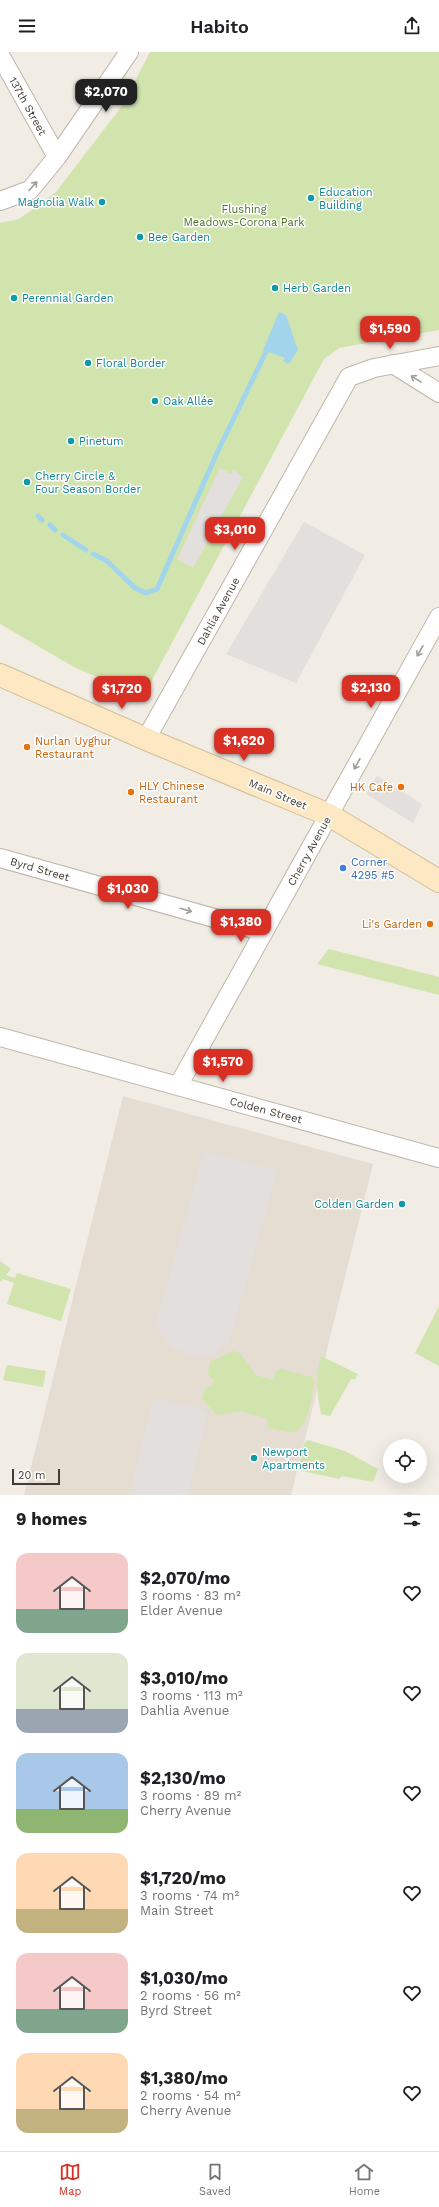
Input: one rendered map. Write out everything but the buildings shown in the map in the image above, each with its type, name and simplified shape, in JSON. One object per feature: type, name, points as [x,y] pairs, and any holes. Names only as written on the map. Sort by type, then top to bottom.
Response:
[{"type":"main road","name":"Main Street","points":[[0,675],[146,739],[329,816],[439,881]]},
{"type":"street","points":[[0,201],[30,190],[56,158],[129,52]]},
{"type":"street","name":"137th Street","points":[[0,55],[56,158]]},
{"type":"street","points":[[393,364],[439,356]]},
{"type":"street","points":[[393,364],[439,393]]},
{"type":"street","name":"Dahlia Avenue","points":[[146,739],[349,377],[393,364]]},
{"type":"street","name":"Cherry Avenue","points":[[178,1086],[439,617]]},
{"type":"street","name":"Byrd Street","points":[[0,858],[264,932]]},
{"type":"street","name":"Colden Street","points":[[0,1037],[439,1158]]},
{"type":"shaded area","points":[[220,468],[231,474],[234,470],[243,477],[193,568],[177,559]]},
{"type":"shaded area","points":[[304,522],[365,555],[296,683],[226,654]]},
{"type":"shaded area","points":[[377,776],[422,804],[413,823],[366,794]]},
{"type":"shaded area","points":[[123,1096],[373,1164],[291,1495],[24,1495]]},
{"type":"shaded area","points":[[204,1151],[277,1171],[229,1343],[214,1354],[191,1357],[167,1344],[156,1324]]},
{"type":"shaded area","points":[[153,1398],[208,1411],[188,1495],[130,1495]]},
{"type":"green space","name":"Flushing Meadows-Corona Park","points":[[150,52],[439,52],[439,330],[339,348],[324,359],[143,697],[74,667],[0,624],[0,223],[19,219],[56,192],[122,106]]},
{"type":"green space","points":[[329,949],[439,977],[439,995],[317,964]]},
{"type":"green space","points":[[0,1261],[11,1269],[6,1275],[15,1278],[17,1273],[71,1289],[61,1321],[7,1304],[14,1283],[3,1279],[0,1282]]},
{"type":"green space","points":[[439,1306],[439,1366],[415,1353]]},
{"type":"green space","points":[[233,1351],[240,1353],[256,1375],[273,1380],[276,1371],[281,1369],[312,1377],[315,1381],[311,1402],[306,1419],[298,1430],[287,1432],[268,1428],[266,1418],[239,1411],[217,1415],[202,1399],[205,1388],[211,1386],[213,1380],[208,1374],[210,1362]]},
{"type":"green space","points":[[321,1356],[358,1374],[355,1379],[351,1379],[330,1416],[321,1414],[318,1400],[317,1378]]},
{"type":"green space","points":[[7,1365],[46,1371],[43,1387],[3,1380]]},
{"type":"green space","points":[[308,1440],[345,1451],[378,1469],[373,1482],[342,1476],[339,1479],[298,1470],[304,1443]]},
{"type":"water","points":[[279,312],[286,315],[298,350],[289,364],[283,361],[285,358],[263,350]]},
{"type":"waterway","points":[[93,554],[107,561],[135,588],[146,593],[157,589],[217,453],[266,352]]},
{"type":"waterway","points":[[38,516],[42,520]]},
{"type":"waterway","points":[[50,525],[55,530]]},
{"type":"waterway","points":[[63,535],[86,550]]},
{"type":"place","name":"Education Building","points":[[311,198]]},
{"type":"place","name":"Magnolia Walk","points":[[102,202]]},
{"type":"place","name":"Bee Garden","points":[[140,237]]},
{"type":"place","name":"Herb Garden","points":[[275,288]]},
{"type":"place","name":"Perennial Garden","points":[[14,298]]},
{"type":"place","name":"Floral Border","points":[[88,363]]},
{"type":"place","name":"Oak Allée","points":[[155,401]]},
{"type":"place","name":"Pinetum","points":[[71,441]]},
{"type":"place","name":"Cherry Circle & Four Season Border","points":[[27,482]]},
{"type":"place","name":"Nurlan Uyghur Restaurant","points":[[27,747]]},
{"type":"place","name":"HK Cafe","points":[[401,787]]},
{"type":"place","name":"HLY Chinese Restaurant","points":[[131,792]]},
{"type":"place","name":"Corner 4295 #5","points":[[343,868]]},
{"type":"place","name":"Li's Garden","points":[[430,924]]},
{"type":"place","name":"Colden Garden","points":[[402,1204]]},
{"type":"place","name":"Newport Apartments","points":[[254,1458]]}]
